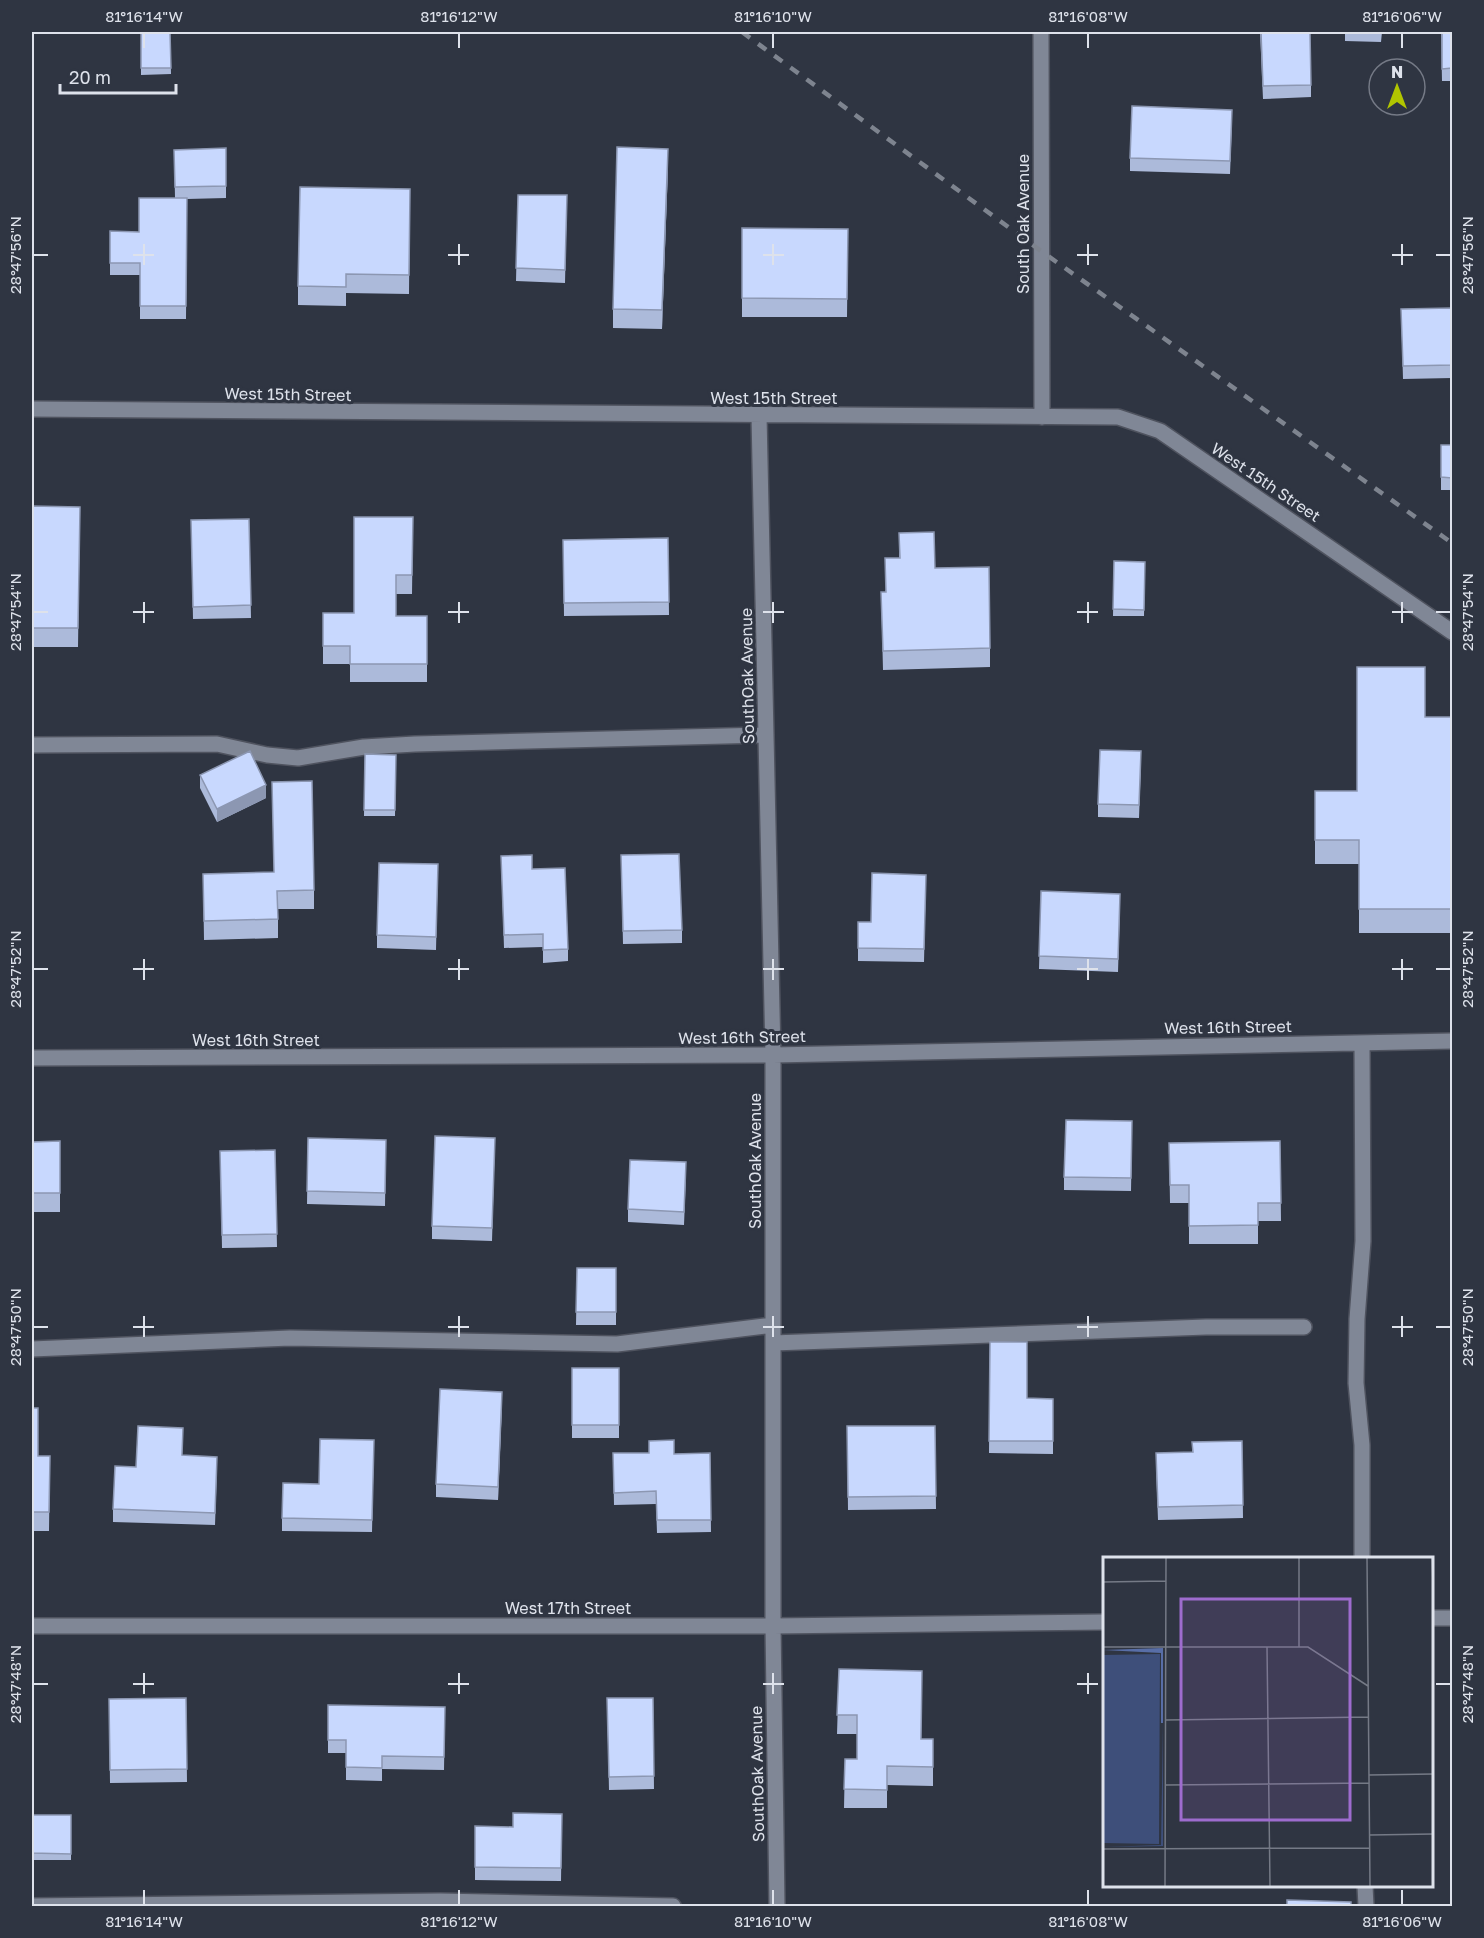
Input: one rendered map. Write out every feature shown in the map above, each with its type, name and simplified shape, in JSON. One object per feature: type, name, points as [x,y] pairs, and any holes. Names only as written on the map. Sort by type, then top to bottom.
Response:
[{"type":"street","name":"South Oak Avenue","points":[[1041,32],[1042,417]]},
{"type":"street","name":"West 15th Street","points":[[32,410],[1118,417],[1160,431],[1452,632]]},
{"type":"street","name":"SouthOak Avenue","points":[[759,416],[773,1055],[773,1626],[777,1906]]},
{"type":"street","points":[[32,745],[217,744],[267,755],[298,758],[385,746],[766,735]]},
{"type":"street","name":"West 16th Street","points":[[32,1059],[773,1055],[1452,1041]]},
{"type":"street","points":[[1362,1042],[1363,1241],[1357,1319],[1356,1383],[1362,1445],[1362,1557]]},
{"type":"street","points":[[32,1349],[290,1338],[616,1344],[773,1325]]},
{"type":"street","points":[[773,1343],[1206,1327],[1304,1327]]},
{"type":"street","points":[[1433,1618],[1452,1618]]},
{"type":"street","name":"West 17th Street","points":[[32,1626],[773,1626],[1103,1622]]},
{"type":"street","points":[[1365,1887],[1366,1906]]},
{"type":"street","points":[[32,1906],[440,1902],[674,1906]]},
{"type":"building","points":[[141,32],[170,32],[171,68],[141,68]]},
{"type":"building","points":[[1261,32],[1310,32],[1311,85],[1263,86]]},
{"type":"building","points":[[1442,32],[1452,32],[1452,68],[1442,69]]},
{"type":"building","points":[[1132,106],[1232,110],[1230,161],[1130,158]]},
{"type":"building","points":[[617,147],[668,149],[662,310],[613,309]]},
{"type":"building","points":[[226,148],[226,186],[175,187],[174,150]]},
{"type":"building","points":[[300,187],[410,189],[409,275],[346,274],[346,287],[298,286]]},
{"type":"building","points":[[518,195],[567,195],[565,270],[516,268]]},
{"type":"building","points":[[139,198],[187,198],[186,306],[140,306],[140,263],[110,263],[110,231],[139,232]]},
{"type":"building","points":[[742,228],[848,229],[847,299],[742,298]]},
{"type":"building","points":[[1452,308],[1452,365],[1403,366],[1401,309]]},
{"type":"building","points":[[1441,445],[1452,445],[1452,478],[1441,477]]},
{"type":"building","points":[[32,506],[80,507],[78,628],[32,628]]},
{"type":"building","points":[[354,517],[413,517],[412,575],[396,575],[396,616],[427,616],[427,664],[350,664],[350,646],[323,646],[323,613],[354,613]]},
{"type":"building","points":[[249,519],[251,605],[193,607],[191,520]]},
{"type":"building","points":[[934,532],[935,568],[989,567],[990,648],[883,651],[881,592],[886,592],[885,558],[900,558],[899,533]]},
{"type":"building","points":[[668,538],[669,602],[564,603],[563,540]]},
{"type":"building","points":[[1114,561],[1145,562],[1144,610],[1113,609]]},
{"type":"building","points":[[1357,667],[1425,667],[1425,717],[1452,717],[1452,909],[1359,909],[1359,840],[1315,840],[1315,791],[1357,791]]},
{"type":"building","points":[[1100,750],[1141,751],[1139,805],[1098,804]]},
{"type":"building","points":[[250,751],[266,785],[217,809],[200,775]]},
{"type":"building","points":[[365,754],[396,755],[395,810],[364,810]]},
{"type":"building","points":[[312,781],[314,890],[277,891],[278,919],[204,921],[203,874],[274,872],[272,782]]},
{"type":"building","points":[[679,854],[682,930],[623,931],[621,855]]},
{"type":"building","points":[[532,855],[532,869],[565,868],[568,949],[543,950],[543,934],[504,935],[501,856]]},
{"type":"building","points":[[379,863],[438,864],[436,937],[377,935]]},
{"type":"building","points":[[872,873],[926,875],[924,949],[858,948],[858,922],[871,922]]},
{"type":"building","points":[[1041,891],[1120,894],[1118,959],[1039,956]]},
{"type":"building","points":[[1066,1120],[1132,1121],[1131,1178],[1064,1177]]},
{"type":"building","points":[[435,1136],[495,1138],[492,1228],[432,1226]]},
{"type":"building","points":[[308,1138],[386,1140],[385,1193],[307,1191]]},
{"type":"building","points":[[60,1141],[60,1193],[32,1193],[32,1142]]},
{"type":"building","points":[[1280,1141],[1281,1203],[1258,1203],[1258,1225],[1189,1226],[1189,1185],[1170,1185],[1169,1143]]},
{"type":"building","points":[[275,1150],[277,1234],[222,1235],[220,1151]]},
{"type":"building","points":[[630,1160],[686,1162],[684,1212],[628,1209]]},
{"type":"building","points":[[577,1268],[616,1268],[616,1312],[576,1312]]},
{"type":"building","points":[[990,1342],[1027,1342],[1027,1398],[1053,1399],[1053,1441],[989,1441]]},
{"type":"building","points":[[1451,1356],[1452,1356],[1452,1422]]},
{"type":"building","points":[[572,1368],[619,1368],[619,1425],[572,1425]]},
{"type":"building","points":[[440,1389],[502,1392],[498,1487],[436,1484]]},
{"type":"building","points":[[32,1408],[38,1408],[38,1456],[50,1456],[49,1512],[32,1512]]},
{"type":"building","points":[[138,1426],[183,1428],[182,1455],[217,1457],[215,1513],[113,1509],[115,1466],[136,1467]]},
{"type":"building","points":[[847,1426],[935,1426],[936,1496],[848,1497]]},
{"type":"building","points":[[320,1439],[374,1440],[372,1520],[282,1518],[283,1483],[319,1484]]},
{"type":"building","points":[[674,1440],[674,1454],[710,1453],[711,1520],[657,1520],[656,1491],[614,1493],[613,1453],[649,1453],[649,1441]]},
{"type":"building","points":[[1242,1441],[1243,1505],[1158,1507],[1156,1453],[1193,1452],[1192,1442]]},
{"type":"building","points":[[839,1669],[922,1671],[921,1739],[933,1739],[933,1767],[887,1766],[887,1790],[844,1789],[845,1759],[857,1759],[857,1715],[837,1715]]},
{"type":"building","points":[[186,1698],[187,1769],[110,1770],[109,1699]]},
{"type":"building","points":[[607,1698],[653,1698],[654,1776],[609,1777]]},
{"type":"building","points":[[328,1705],[445,1707],[444,1757],[382,1756],[382,1768],[346,1767],[346,1740],[328,1740]]},
{"type":"building","points":[[513,1813],[562,1814],[561,1868],[475,1867],[475,1826],[513,1827]]},
{"type":"building","points":[[32,1815],[71,1815],[71,1854],[32,1853]]},
{"type":"building","points":[[1287,1900],[1351,1902],[1351,1906],[1287,1906]]},
{"type":"railway","points":[[742,32],[1041,251],[1452,543]]}]
